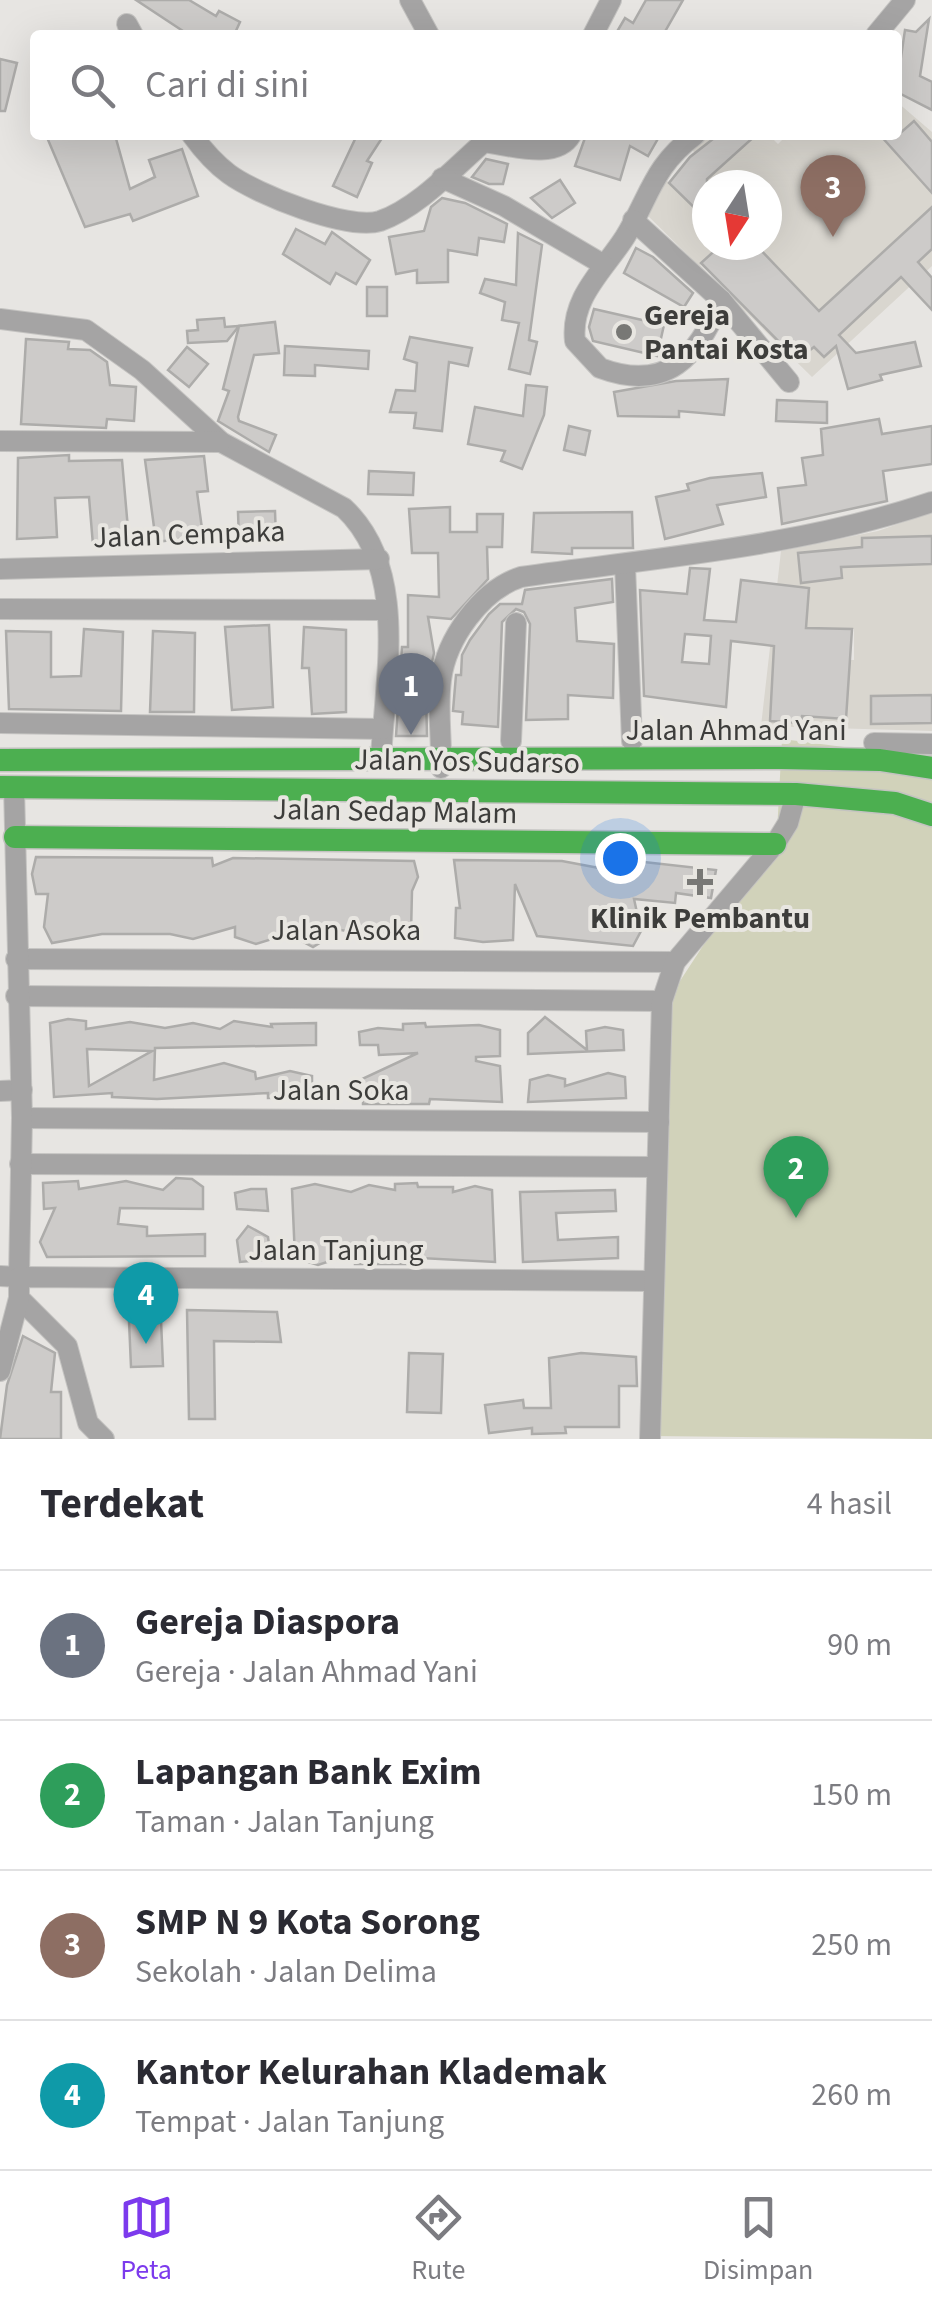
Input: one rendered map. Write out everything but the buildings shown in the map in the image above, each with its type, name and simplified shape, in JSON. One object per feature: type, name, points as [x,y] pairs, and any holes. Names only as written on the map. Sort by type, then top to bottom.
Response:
[{"type":"main road","name":"Jalan Ahmad Yani","points":[[0,760],[880,760],[932,768]]},
{"type":"main road","name":"Jalan Yos Sudarso","points":[[7,787],[796,794],[895,804],[932,816]]},
{"type":"main road","name":"Jalan Sedap Malam","points":[[15,837],[775,844]]},
{"type":"street","points":[[410,0],[426,30]]},
{"type":"street","points":[[596,30],[611,0]]},
{"type":"street","points":[[880,30],[905,0]]},
{"type":"street","points":[[196,140],[212,160],[251,188],[358,222],[384,220],[442,178],[480,140]]},
{"type":"street","points":[[493,140],[544,149],[568,140]]},
{"type":"street","points":[[689,140],[660,166],[633,220],[584,297],[574,330],[582,352],[613,373],[652,375],[680,364],[698,349],[721,300]]},
{"type":"street","points":[[442,178],[504,206],[604,266]]},
{"type":"street","points":[[633,220],[721,300],[789,382]]},
{"type":"street","points":[[0,319],[71,326],[104,340],[221,442],[344,508],[370,537],[379,559],[386,610],[381,758]]},
{"type":"street","points":[[0,440],[221,442]]},
{"type":"street","points":[[440,791],[443,666],[482,602],[521,578],[805,538],[932,502]]},
{"type":"street","name":"Jalan Cempaka","points":[[0,569],[379,559]]},
{"type":"street","points":[[625,565],[632,740]]},
{"type":"street","points":[[0,609],[386,610]]},
{"type":"street","points":[[512,741],[516,623]]},
{"type":"street","points":[[0,723],[382,729]]},
{"type":"street","points":[[471,760],[512,741],[932,744]]},
{"type":"street","points":[[0,1371],[13,1284],[22,1118],[15,837],[7,787]]},
{"type":"street","points":[[650,1439],[662,1001],[675,962],[775,844],[788,823],[796,794]]},
{"type":"street","name":"Jalan Asoka","points":[[16,959],[675,962]]},
{"type":"street","points":[[16,996],[662,1001]]},
{"type":"street","points":[[0,1091],[22,1090]]},
{"type":"street","name":"Jalan Soka","points":[[22,1118],[659,1122]]},
{"type":"street","points":[[20,1164],[656,1167]]},
{"type":"street","name":"Jalan Tanjung","points":[[13,1284],[653,1281]]},
{"type":"street","points":[[13,1284],[67,1346],[88,1423],[104,1439]]},
{"type":"shaded area","points":[[902,106],[932,132],[932,142],[913,121],[902,131]]},
{"type":"shaded area","points":[[696,140],[712,140],[707,145],[731,140],[774,140],[778,144],[782,140],[892,140],[888,144],[932,193],[932,210],[825,306],[846,328],[932,249],[932,266],[812,377],[729,296],[748,279],[731,260],[744,260],[817,309],[770,260],[782,260],[782,170],[713,170],[691,149],[663,177],[686,199],[692,193],[692,259],[644,212],[660,170]]},
{"type":"shaded area","points":[[693,260],[705,260],[700,265],[723,290]]},
{"type":"shaded area","points":[[932,512],[932,546],[931,536],[862,539],[863,566],[932,564],[932,695],[871,697],[872,724],[932,723],[932,731],[761,726],[781,551],[878,531]],"holes":[[[838,549],[841,578],[801,582],[798,554]],[[778,586],[808,589],[801,723],[770,721]],[[811,629],[854,629],[854,660],[811,659]]]},
{"type":"green space","points":[[782,739],[844,747],[932,748],[932,1439],[652,1436],[667,1001],[777,832]]},
{"type":"traffic: fast","points":[[0,760],[779,758],[880,760],[932,768]]},
{"type":"traffic: fast","points":[[0,787],[796,794],[895,803],[932,815]]},
{"type":"traffic: fast","points":[[15,837],[775,844]]},
{"type":"place","name":"SMP N 9 Kota Sorong","points":[[833,237]]},
{"type":"place","name":"Gereja Pantai Kosta","points":[[624,332]]},
{"type":"place","name":"Gereja Diaspora","points":[[411,735]]},
{"type":"place","name":"Klinik Pembantu","points":[[700,882]]},
{"type":"place","name":"Lapangan Bank Exim","points":[[796,1218]]},
{"type":"place","name":"Kantor Kelurahan Klademak","points":[[146,1344]]}]
